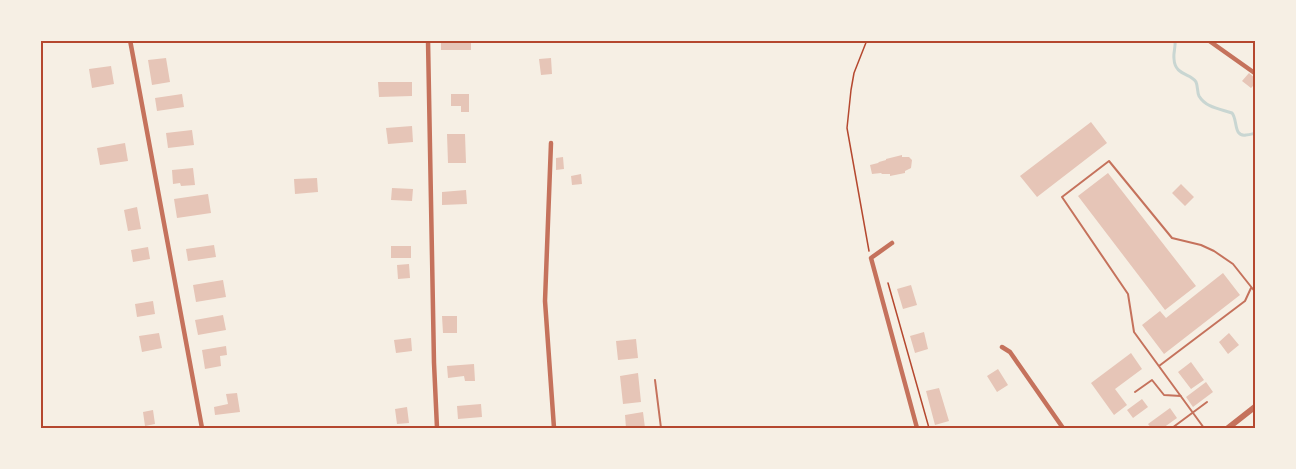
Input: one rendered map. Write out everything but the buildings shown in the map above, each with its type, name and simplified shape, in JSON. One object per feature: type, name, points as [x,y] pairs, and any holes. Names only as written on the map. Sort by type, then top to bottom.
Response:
[{"type":"street","points":[[130,40],[201,429]]},
{"type":"street","points":[[428,40],[433,351],[437,429]]},
{"type":"street","points":[[1208,40],[1256,74]]},
{"type":"street","points":[[551,143],[545,301],[554,429]]},
{"type":"street","points":[[892,243],[871,258],[917,429]]},
{"type":"street","points":[[1002,347],[1010,352],[1063,429]]},
{"type":"street","points":[[1228,429],[1256,406]]},
{"type":"lane","points":[[1204,429],[1134,332],[1128,294],[1062,197],[1109,161],[1172,238],[1201,245],[1214,251],[1233,264],[1256,293]]},
{"type":"lane","points":[[1159,366],[1245,301],[1251,288]]},
{"type":"lane","points":[[655,380],[661,429]]},
{"type":"lane","points":[[1135,392],[1152,380],[1164,395],[1181,396]]},
{"type":"lane","points":[[1172,429],[1207,402]]},
{"type":"path","points":[[867,40],[850,90],[847,128],[871,258]]},
{"type":"path","points":[[888,282],[929,429]]},
{"type":"waterway","points":[[1175,40],[1175,65],[1180,71],[1194,79],[1202,100],[1214,108],[1232,113],[1237,131],[1242,135],[1256,133]]}]
